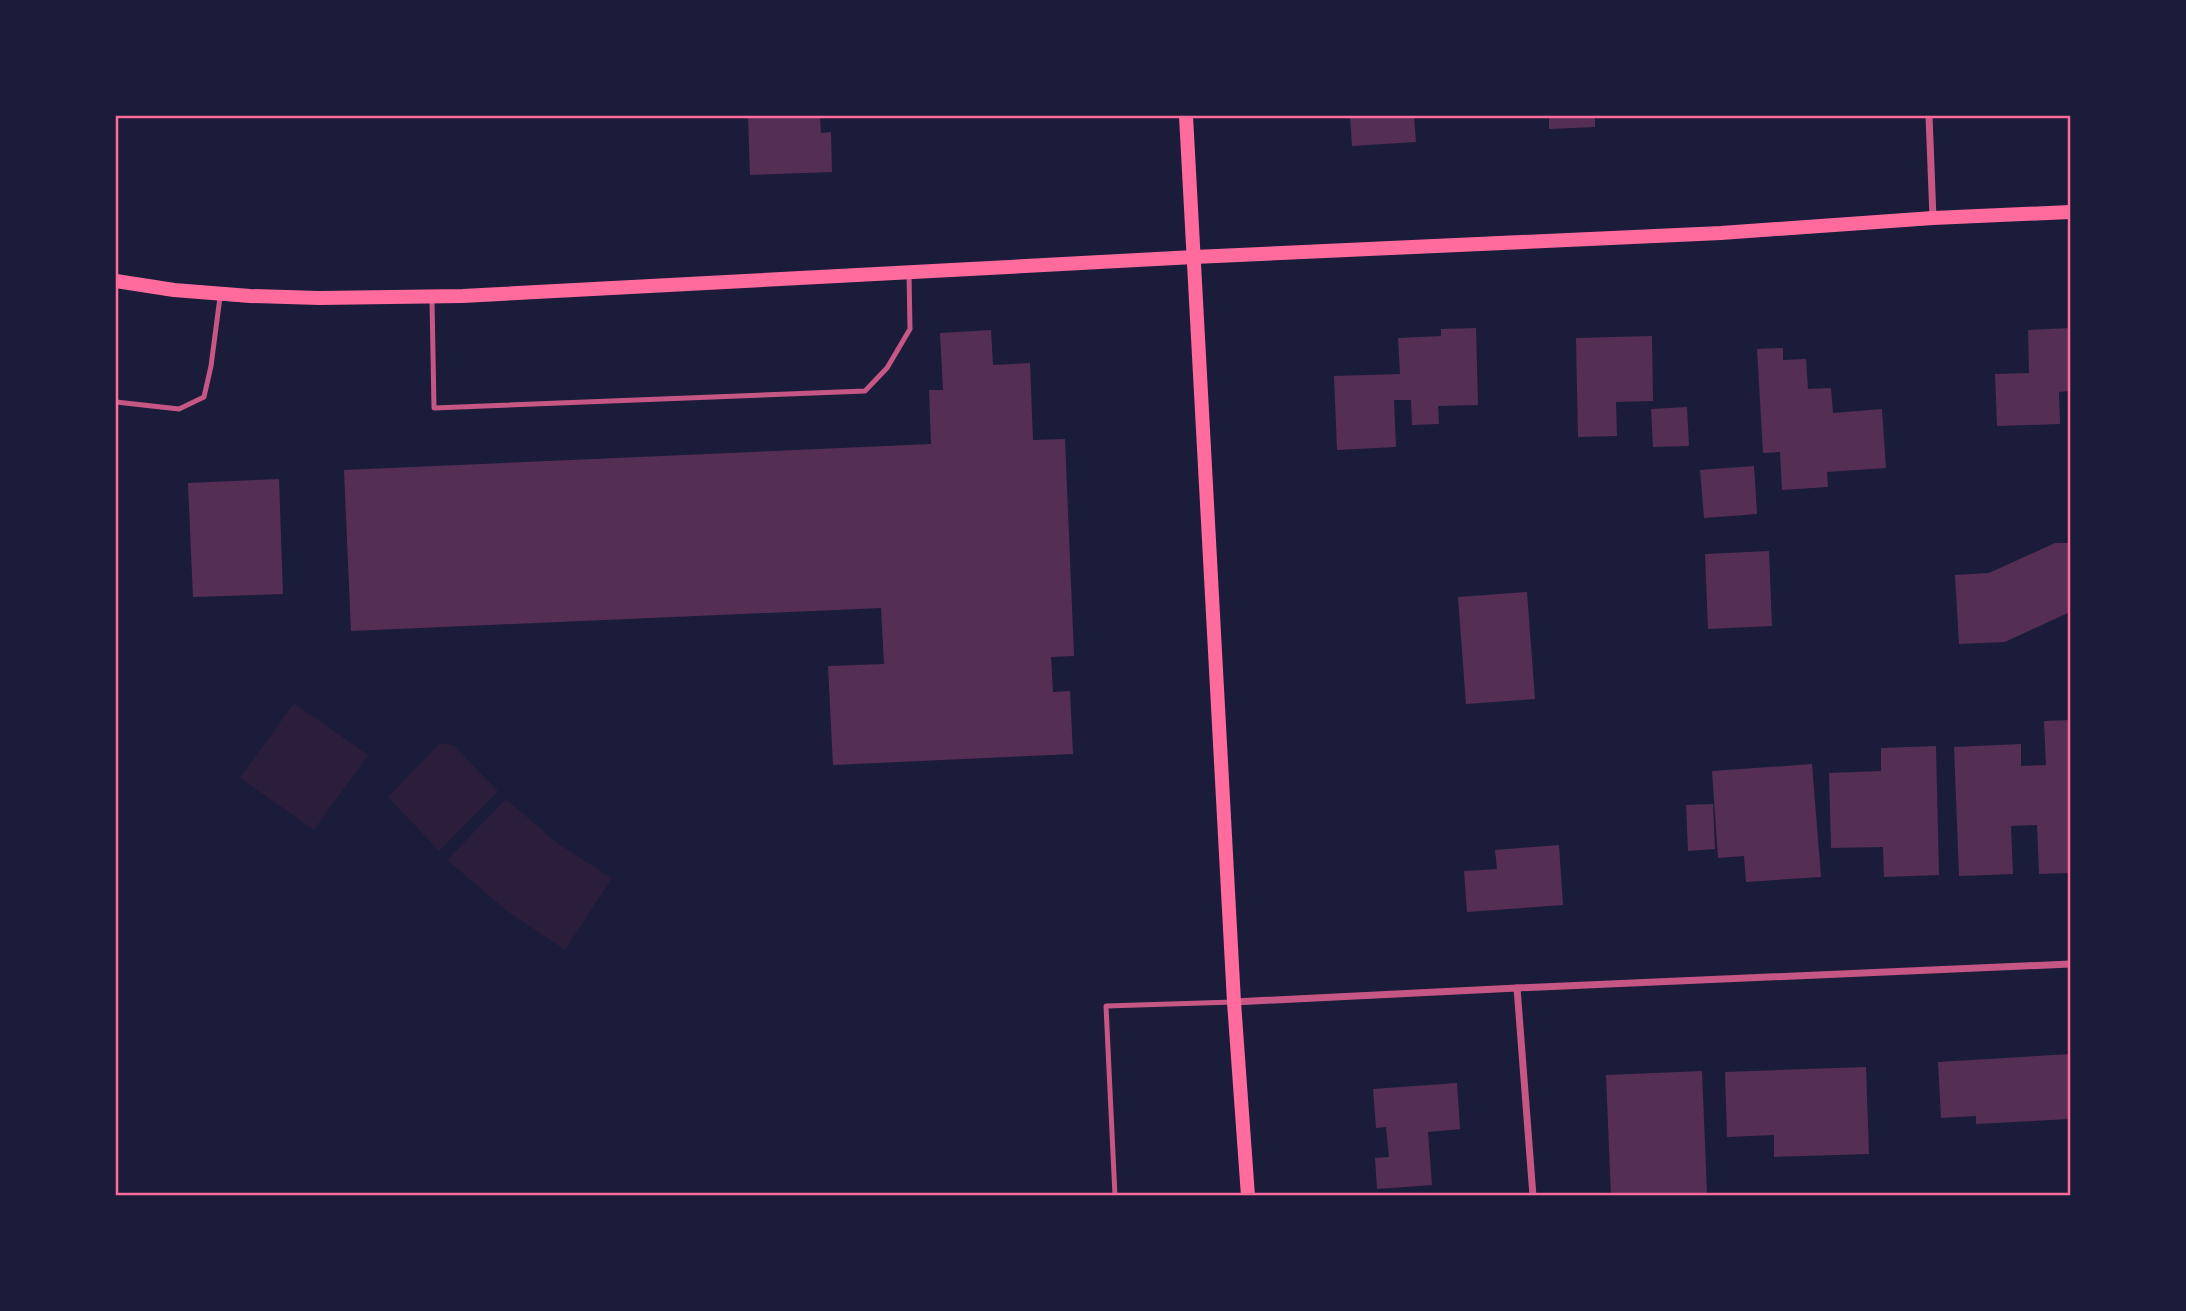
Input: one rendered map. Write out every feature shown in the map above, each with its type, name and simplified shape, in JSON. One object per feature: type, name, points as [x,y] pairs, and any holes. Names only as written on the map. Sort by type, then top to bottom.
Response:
[{"type":"main road","points":[[1186,116],[1234,1002],[1248,1195]]},
{"type":"main road","points":[[116,281],[220,294],[319,298],[432,296],[1721,233],[1933,218],[2070,212]]},
{"type":"street","points":[[1928,116],[1933,218]]},
{"type":"street","points":[[1234,1002],[2070,964]]},
{"type":"street","points":[[1517,988],[1533,1195]]},
{"type":"lane","points":[[432,296],[434,408],[864,391],[887,368],[910,329],[909,272]]},
{"type":"lane","points":[[116,402],[179,409],[204,397],[211,366],[220,294]]},
{"type":"lane","points":[[1115,1195],[1106,1006],[1234,1002]]},
{"type":"shaded area","points":[[294,703],[368,755],[314,830],[240,778]]},
{"type":"shaded area","points":[[440,743],[453,745],[498,791],[439,851],[388,797]]},
{"type":"shaded area","points":[[506,799],[557,843],[612,878],[565,950],[508,912],[447,860]]},
{"type":"building","points":[[748,116],[820,116],[821,133],[831,132],[832,172],[750,175]]},
{"type":"building","points":[[1350,116],[1414,116],[1416,142],[1352,146]]},
{"type":"building","points":[[1549,116],[1595,116],[1595,127],[1549,129]]},
{"type":"building","points":[[1476,328],[1478,405],[1438,406],[1439,424],[1412,425],[1411,400],[1394,400],[1396,447],[1337,450],[1334,376],[1400,374],[1398,338],[1441,336],[1441,329]]},
{"type":"building","points":[[2070,328],[2070,391],[2059,392],[2060,424],[1997,426],[1995,374],[2029,373],[2028,330]]},
{"type":"building","points":[[991,330],[993,365],[1030,363],[1033,440],[1065,439],[1074,656],[1051,657],[1053,692],[1070,691],[1073,754],[833,765],[828,666],[884,664],[881,608],[351,631],[344,470],[931,444],[929,390],[943,390],[940,333]]},
{"type":"building","points":[[1652,336],[1653,401],[1616,402],[1617,436],[1578,437],[1576,338]]},
{"type":"building","points":[[1783,348],[1783,360],[1806,359],[1808,389],[1831,388],[1833,413],[1882,409],[1886,468],[1827,472],[1828,487],[1782,490],[1780,452],[1763,453],[1757,349]]},
{"type":"building","points":[[1687,407],[1689,446],[1653,447],[1651,409]]},
{"type":"building","points":[[1754,466],[1757,514],[1704,518],[1700,470]]},
{"type":"building","points":[[279,479],[283,594],[193,597],[188,483]]},
{"type":"building","points":[[2055,543],[2070,543],[2070,612],[2005,642],[1959,644],[1955,575],[1989,573]]},
{"type":"building","points":[[1769,551],[1772,626],[1708,629],[1705,554]]},
{"type":"building","points":[[1527,592],[1535,699],[1466,704],[1458,597]]},
{"type":"building","points":[[2070,720],[2070,873],[2039,874],[2037,825],[2011,826],[2013,874],[1959,876],[1954,747],[2021,744],[2021,766],[2046,765],[2044,721]]},
{"type":"building","points":[[1936,746],[1939,875],[1884,877],[1883,847],[1831,848],[1829,773],[1881,771],[1881,748]]},
{"type":"building","points":[[1812,764],[1821,877],[1746,882],[1744,856],[1718,858],[1712,771]]},
{"type":"building","points":[[1713,804],[1715,849],[1688,851],[1686,805]]},
{"type":"building","points":[[1559,845],[1563,905],[1467,912],[1464,871],[1497,869],[1495,850]]},
{"type":"building","points":[[2070,1054],[2070,1119],[1976,1124],[1976,1116],[1941,1118],[1938,1062]]},
{"type":"building","points":[[1866,1067],[1869,1154],[1774,1157],[1774,1135],[1727,1137],[1725,1072]]},
{"type":"building","points":[[1702,1071],[1707,1193],[1611,1196],[1606,1075]]},
{"type":"building","points":[[1457,1083],[1460,1129],[1428,1132],[1432,1185],[1377,1189],[1375,1158],[1389,1157],[1386,1127],[1376,1128],[1373,1089]]}]
